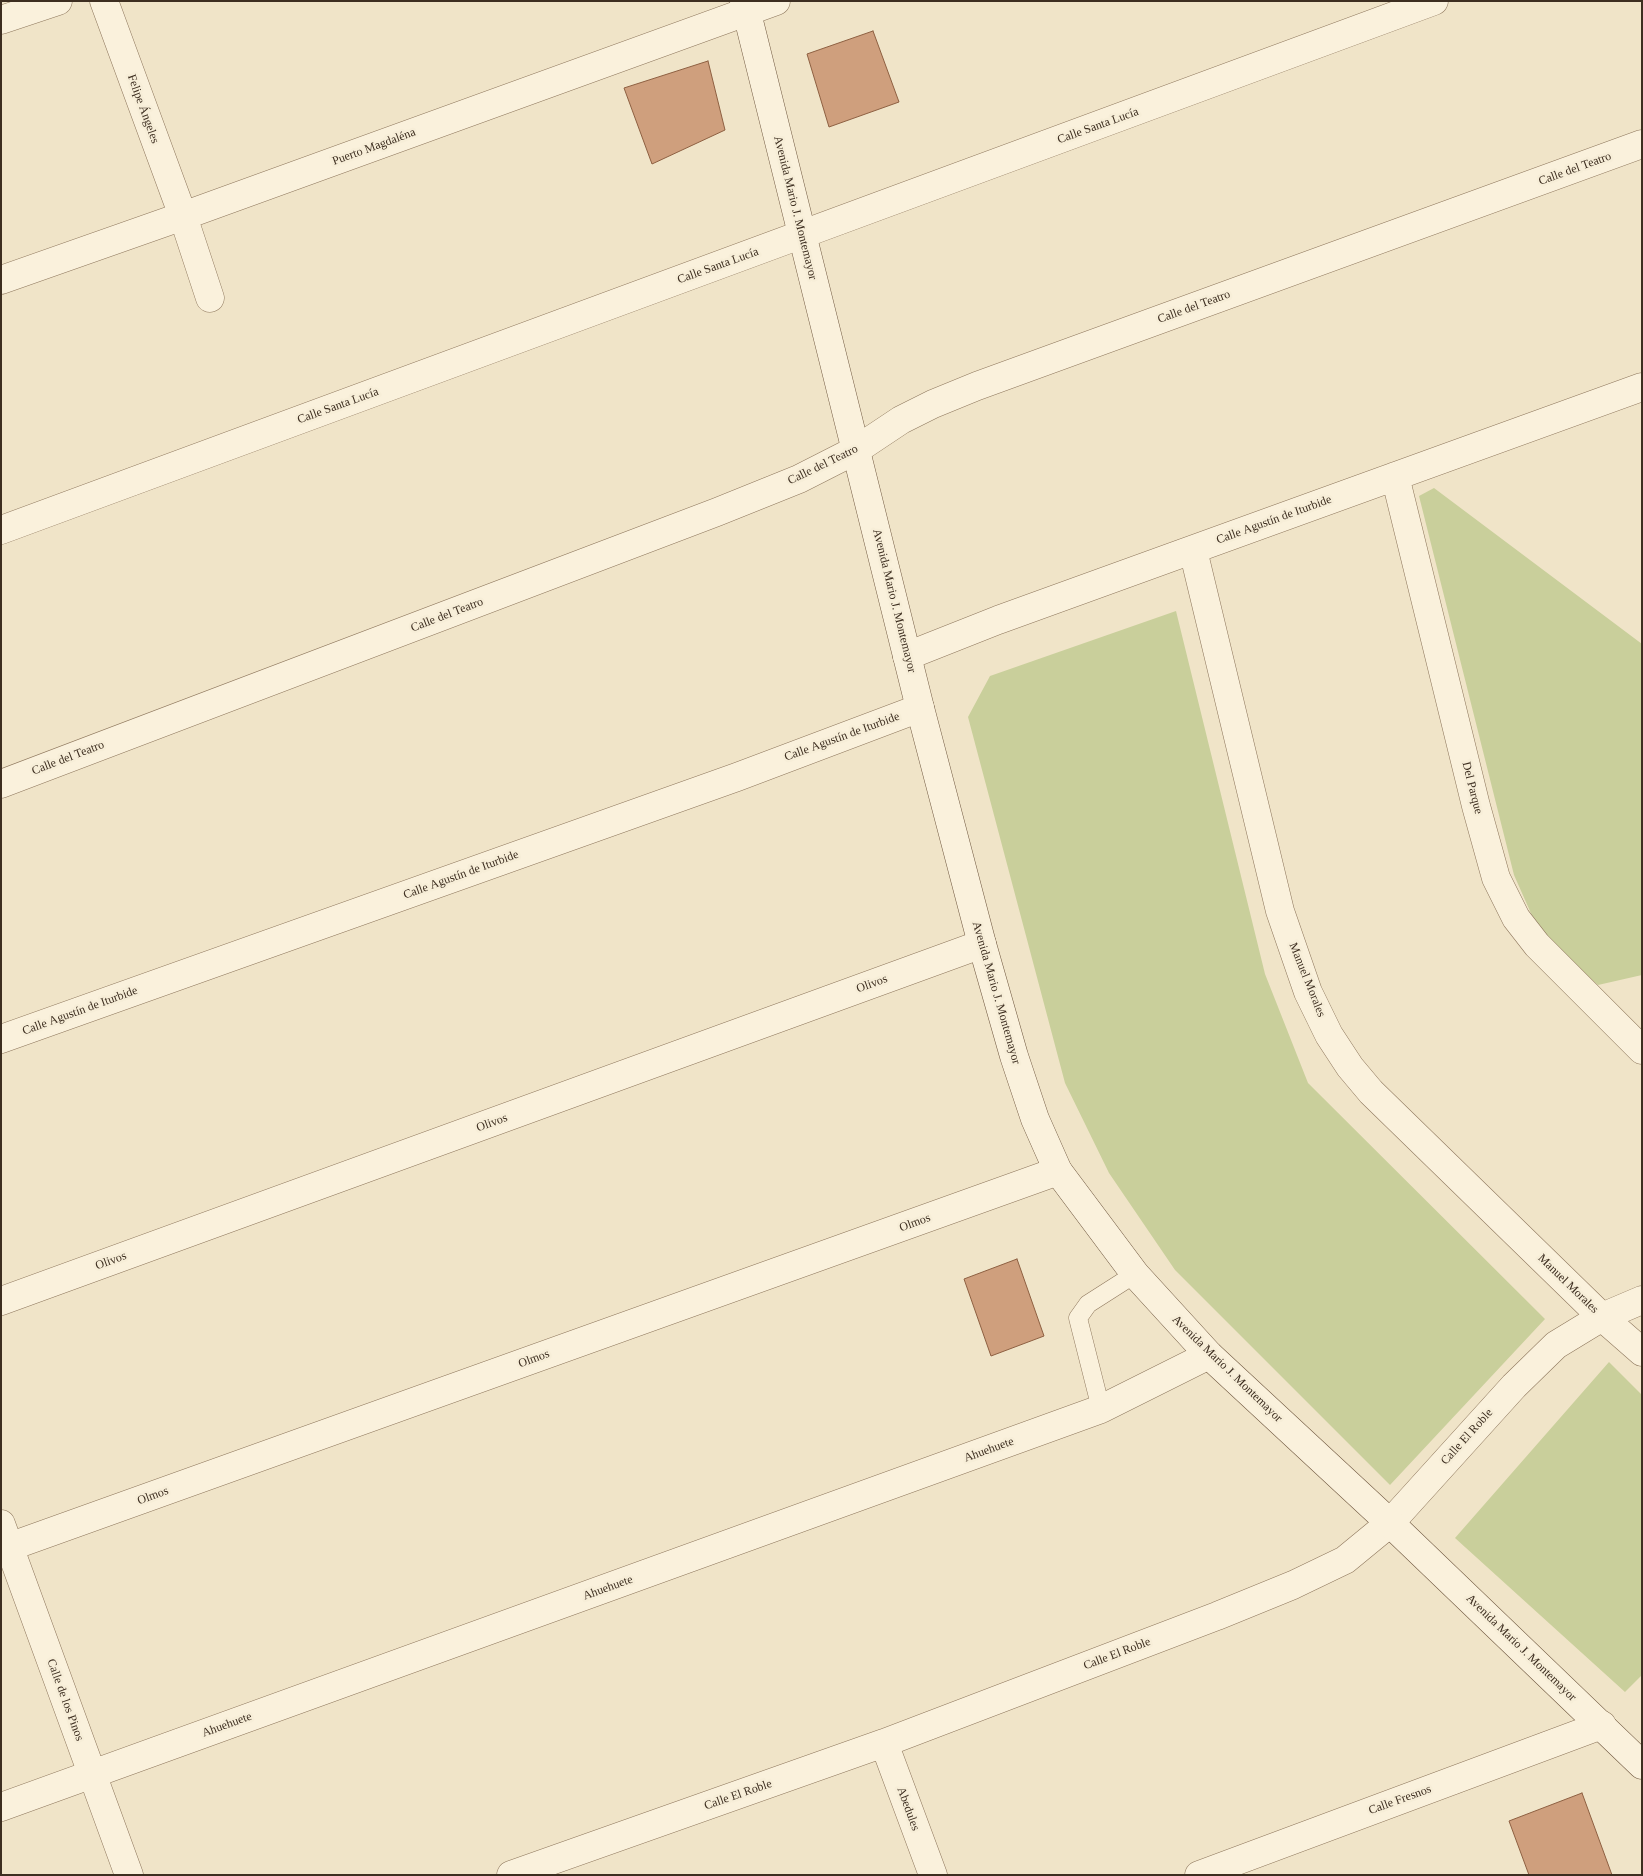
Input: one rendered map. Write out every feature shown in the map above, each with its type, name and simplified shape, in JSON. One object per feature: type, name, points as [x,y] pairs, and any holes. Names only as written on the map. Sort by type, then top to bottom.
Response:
[{"type":"street","points":[[1,20],[58,1]]},
{"type":"street","name":"Felipe Ángeles","points":[[104,1],[183,216],[210,298]]},
{"type":"street","name":"Puerto Magdaléna","points":[[1,280],[183,216],[745,7],[776,1]]},
{"type":"street","name":"Calle Santa Lucía","points":[[1,530],[1434,1]]},
{"type":"street","name":"Avenida Mario J. Montemayor","points":[[745,7],[920,708],[982,944],[1034,1119],[1058,1171],[1135,1274],[1209,1355],[1390,1523],[1642,1765]]},
{"type":"street","name":"Calle del Teatro","points":[[1,784],[708,516],[799,479],[856,450],[901,420],[933,404],[968,390],[1642,144]]},
{"type":"street","name":"Calle Agustín de Iturbide","points":[[908,656],[998,620],[1642,387]]},
{"type":"street","name":"Del Parque","points":[[1394,476],[1476,806],[1496,878],[1516,918],[1536,944],[1642,1050]]},
{"type":"street","name":"Manuel Morales","points":[[1194,550],[1280,910],[1308,992],[1329,1035],[1350,1067],[1371,1092],[1602,1317],[1642,1352]]},
{"type":"street","name":"Calle Agustín de Iturbide","points":[[1,1039],[737,777],[920,708]]},
{"type":"street","name":"Olivos","points":[[1,1301],[982,944]]},
{"type":"street","name":"Olmos","points":[[5,1536],[1058,1171]]},
{"type":"street","name":"Calle El Roble","points":[[511,1875],[884,1744],[1217,1616],[1293,1585],[1345,1560],[1390,1523],[1514,1386],[1556,1344],[1602,1317],[1642,1300]]},
{"type":"street","name":"Ahuehuete","points":[[1,1807],[1101,1410],[1209,1355]]},
{"type":"street","name":"Calle de los Pinos","points":[[5,1536],[130,1875]]},
{"type":"street","name":"Calle Fresnos","points":[[1199,1875],[1602,1725]]},
{"type":"street","name":"Abedules","points":[[884,1744],[933,1875]]},
{"type":"lane","points":[[1101,1410],[1078,1318],[1088,1304],[1135,1274]]},
{"type":"green space","points":[[1434,488],[1642,644],[1642,975],[1598,985],[1541,936],[1514,875],[1419,496]]},
{"type":"green space","points":[[1176,611],[1265,974],[1308,1083],[1545,1319],[1390,1485],[1175,1270],[1109,1173],[1065,1083],[968,717],[990,676]]},
{"type":"green space","points":[[1609,1362],[1642,1395],[1642,1675],[1625,1692],[1455,1538]]},
{"type":"building","points":[[873,31],[899,102],[829,127],[807,54]]},
{"type":"building","points":[[708,61],[725,130],[652,164],[624,88]]},
{"type":"building","points":[[1017,1259],[1044,1336],[991,1356],[964,1279]]},
{"type":"building","points":[[1582,1793],[1612,1875],[1529,1875],[1509,1821]]}]
